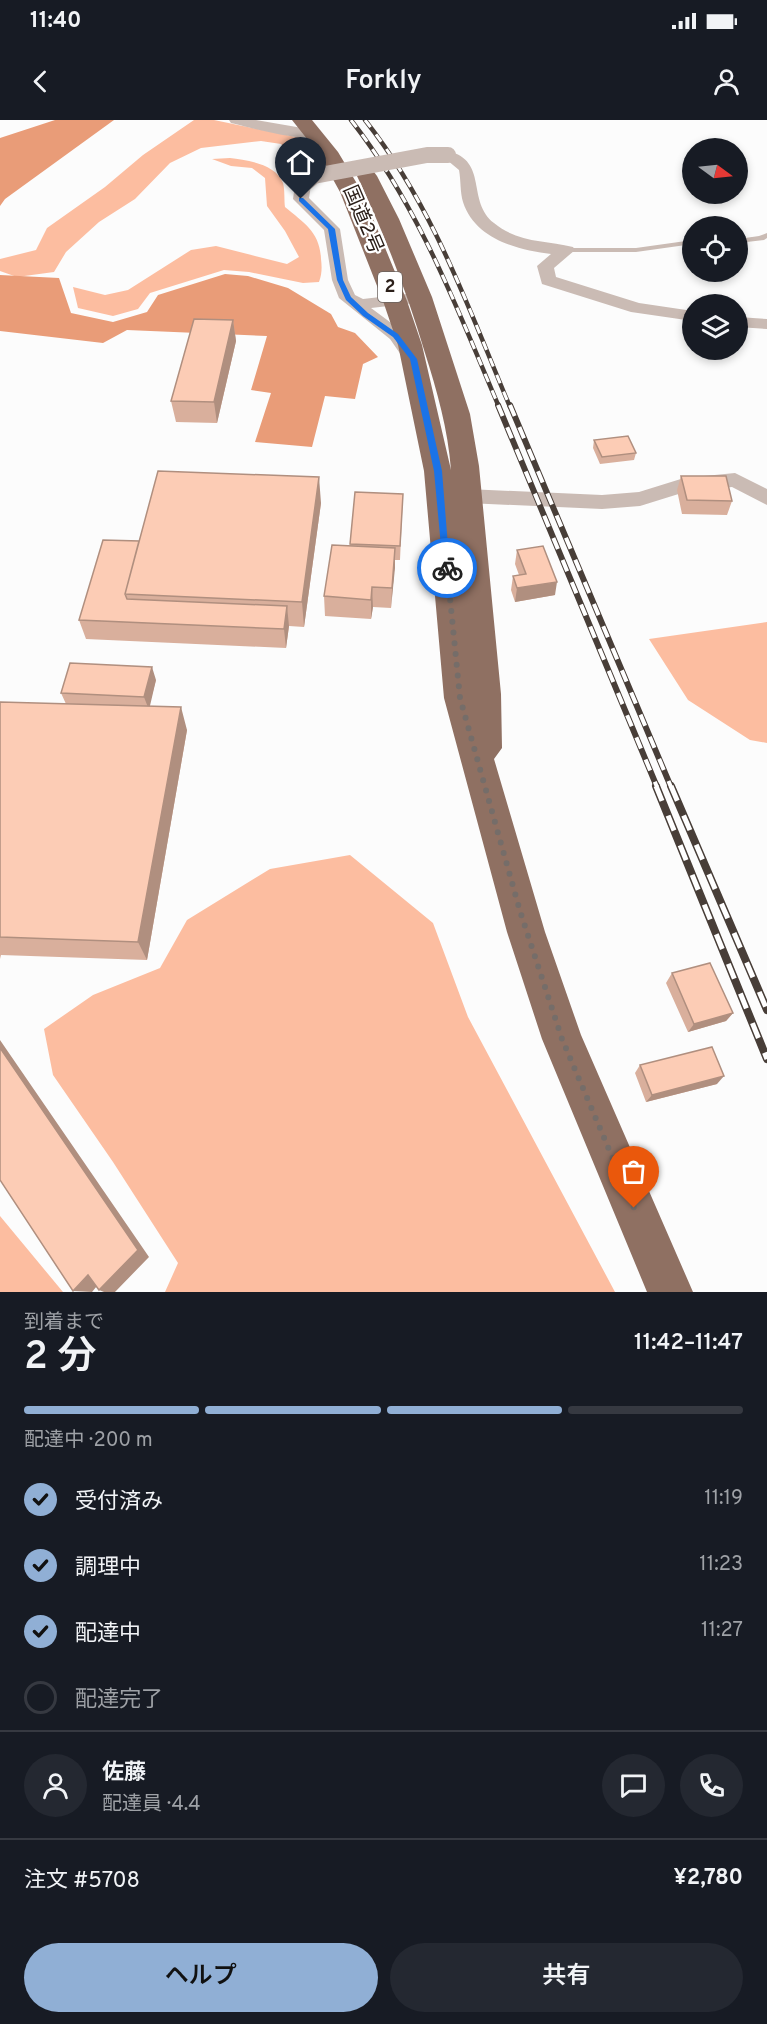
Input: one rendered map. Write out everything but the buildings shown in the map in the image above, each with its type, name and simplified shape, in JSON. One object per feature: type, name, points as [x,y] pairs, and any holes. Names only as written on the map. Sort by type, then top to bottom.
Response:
[{"type":"highway","name":"国道2号","points":[[313,125],[408,299],[457,414],[485,694],[485,789]]},
{"type":"highway","name":"国道2号","points":[[408,299],[418,372],[438,471],[460,698],[526,932],[562,1039],[670,1292]]},
{"type":"street","points":[[236,120],[291,132],[313,125]]},
{"type":"street","points":[[418,372],[413,359],[396,335],[351,301],[343,289],[332,229],[301,199],[303,185],[314,176],[427,155],[448,155],[461,161],[469,173],[471,202],[480,220],[504,237],[544,249],[567,250]]},
{"type":"street","points":[[567,250],[545,266],[548,280],[637,308],[682,314]]},
{"type":"street","points":[[351,301],[367,304],[408,299]]},
{"type":"street","points":[[748,323],[767,324]]},
{"type":"street","points":[[467,496],[602,502],[640,499],[684,485],[735,480],[767,498]]},
{"type":"lane","points":[[748,240],[767,235]]},
{"type":"lane","points":[[567,250],[636,250],[682,244]]},
{"type":"shaded area","points":[[55,120],[114,120],[5,199],[0,206],[0,138]]},
{"type":"shaded area","points":[[194,120],[214,120],[301,138],[319,164],[303,167],[281,144],[261,141],[201,148],[170,163],[135,199],[99,222],[66,252],[54,272],[17,277],[0,271],[0,259],[36,250],[47,228],[105,187],[143,155]]},
{"type":"shaded area","points":[[230,158],[268,167],[279,177],[284,186],[285,207],[310,229],[318,242],[322,265],[319,282],[303,283],[249,272],[224,270],[150,293],[138,309],[113,316],[78,308],[73,287],[105,295],[128,290],[191,250],[216,246],[287,264],[299,257],[285,231],[267,206],[265,178],[252,168],[231,166],[212,159]]},
{"type":"shaded area","points":[[225,274],[248,276],[288,288],[331,314],[338,327],[355,333],[378,357],[363,364],[355,399],[325,396],[312,447],[255,442],[271,393],[251,390],[267,336],[127,330],[103,343],[0,331],[0,275],[59,278],[71,313],[113,322],[147,312],[158,295]]},
{"type":"shaded area","points":[[767,622],[767,743],[750,740],[688,700],[649,639]]},
{"type":"shaded area","points":[[350,855],[433,923],[468,1017],[615,1292],[165,1292],[178,1263],[53,1075],[44,1029],[93,995],[160,968],[187,920],[270,869]]},
{"type":"shaded area","points":[[0,1216],[63,1292],[0,1292]]},
{"type":"railway","points":[[351,120],[397,187],[416,222],[451,295],[499,407]]},
{"type":"railway","points":[[365,120],[389,153],[430,222],[464,295],[510,407]]},
{"type":"railway","points":[[498,405],[657,787]]},
{"type":"railway","points":[[510,405],[671,787]]},
{"type":"railway","points":[[656,786],[767,1059]]},
{"type":"railway","points":[[671,786],[767,1010]]},
{"type":"way so far","points":[[447,568],[460,698],[526,932],[562,1039],[634,1208]]},
{"type":"route","points":[[301,199],[332,229],[340,280],[348,298],[365,314],[396,335],[413,359],[418,372],[438,471],[447,568]]}]
